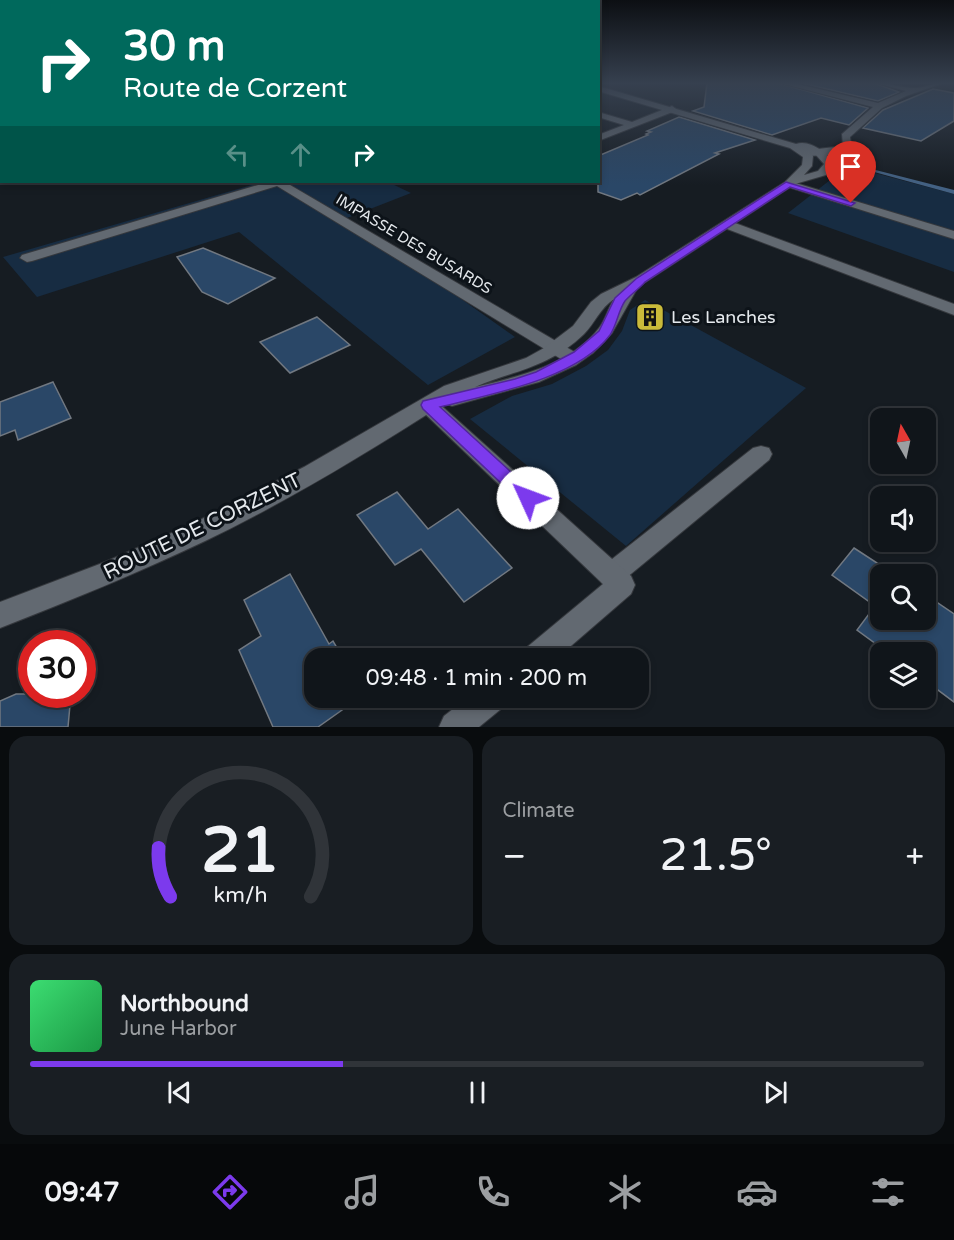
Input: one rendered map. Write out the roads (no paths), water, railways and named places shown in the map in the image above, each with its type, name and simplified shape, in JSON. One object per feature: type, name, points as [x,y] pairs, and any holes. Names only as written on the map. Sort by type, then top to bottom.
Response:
[{"type":"street","points":[[607,117],[630,124]]},
{"type":"street","points":[[600,138],[650,117]]},
{"type":"street","points":[[699,117],[793,146],[805,153],[820,153],[848,148],[845,136],[867,117]]},
{"type":"street","points":[[733,127],[795,143],[820,153]]},
{"type":"street","name":"ROUTE DE CORZENT","points":[[789,184],[807,166],[809,159],[805,153]]},
{"type":"street","name":"ROUTE DE CORZENT","points":[[0,615],[114,569],[224,520],[462,385],[532,362],[556,349],[579,330],[597,305],[606,297],[641,280],[789,184],[828,169],[830,162],[820,153]]},
{"type":"street","name":"IMPASSE DES BUSARDS","points":[[27,258],[275,183]]},
{"type":"street","name":"IMPASSE DES BUSARDS","points":[[280,183],[572,358]]},
{"type":"street","points":[[789,184],[954,235]]},
{"type":"street","points":[[727,224],[954,310]]},
{"type":"street","name":"ROUTE DE CORZENT","points":[[428,405],[519,383],[541,375],[586,350],[605,333],[619,301],[641,280]]},
{"type":"street","points":[[428,405],[622,585],[548,648]]},
{"type":"street","points":[[611,575],[761,454]]},
{"type":"street","points":[[455,727],[478,708]]},
{"type":"waterway","points":[[858,166],[954,192]]},
{"type":"place","name":"Les Lanches","points":[[650,317]]}]
